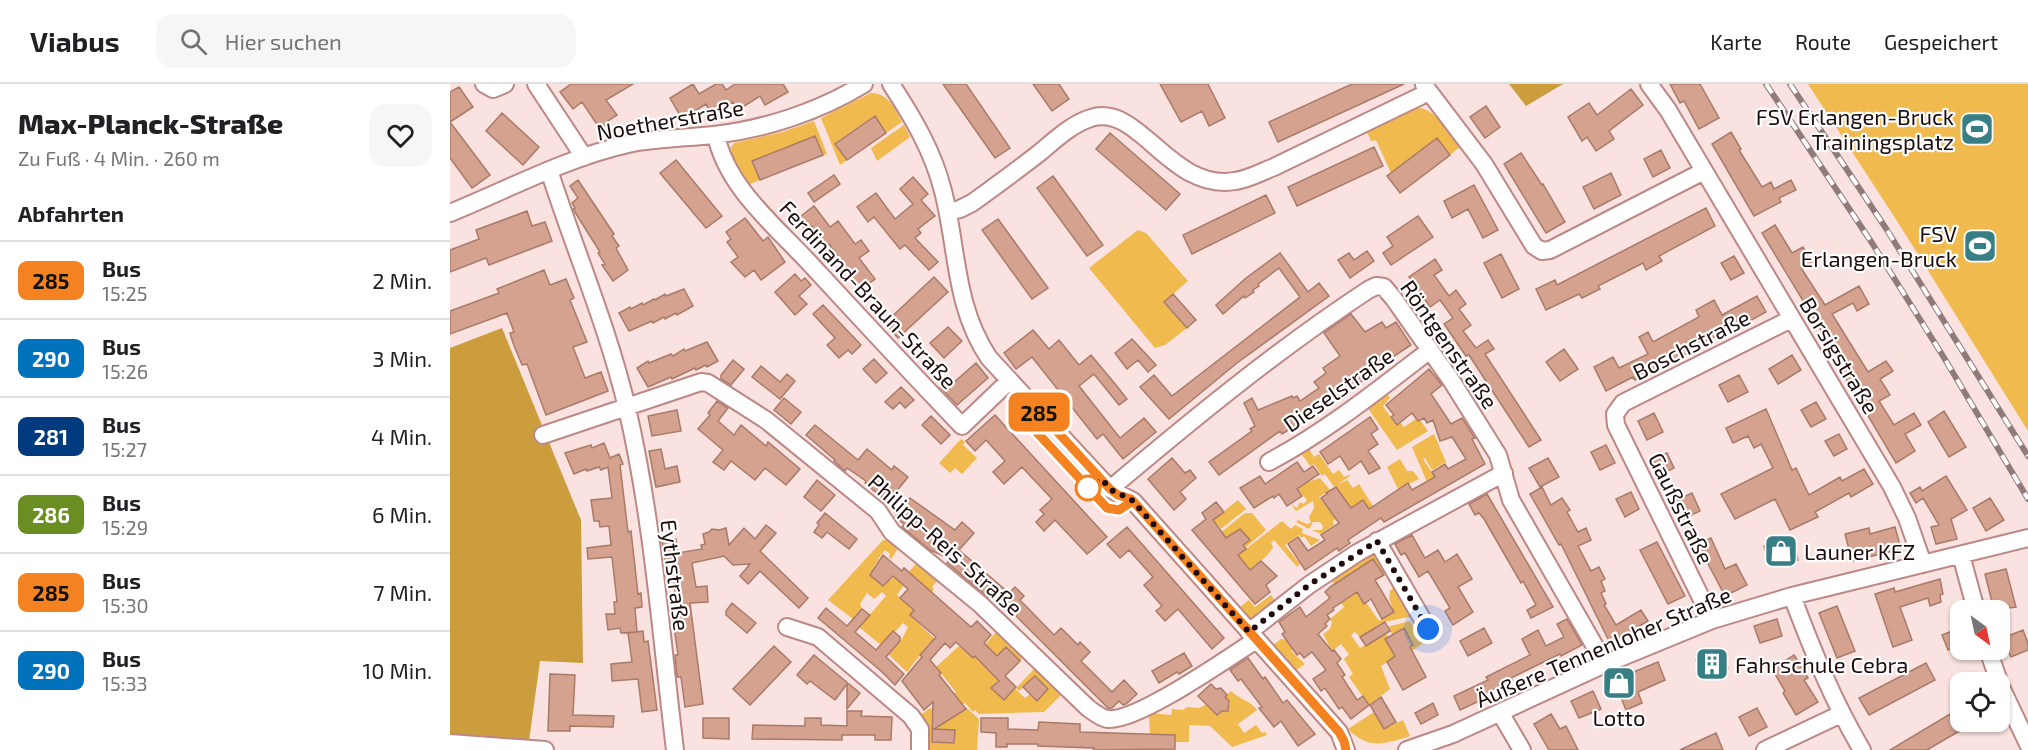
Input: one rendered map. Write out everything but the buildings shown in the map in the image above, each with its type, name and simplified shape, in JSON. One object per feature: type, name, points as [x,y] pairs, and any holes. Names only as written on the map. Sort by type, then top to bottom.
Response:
[{"type":"street","points":[[484,84],[493,89],[505,84]]},
{"type":"street","points":[[536,84],[584,157]]},
{"type":"street","name":"Noetherstraße","points":[[450,213],[584,157],[630,143],[716,135],[764,125],[807,112],[864,84]]},
{"type":"street","points":[[891,84],[912,117],[932,156],[948,212],[961,290],[969,322],[985,353],[1110,489],[1133,501],[1339,732],[1346,750]]},
{"type":"street","name":"Borsigstraße","points":[[1649,84],[1668,110],[1892,487],[1907,518],[1923,564]]},
{"type":"street","points":[[948,212],[972,203],[1089,118],[1105,116],[1127,123],[1179,167],[1199,178],[1213,182],[1228,182],[1248,178],[1274,166],[1426,88],[1484,164],[1534,246],[1542,251],[1550,250],[1704,171]]},
{"type":"street","name":"Ferdinand-Braun-Straße","points":[[716,135],[726,165],[754,204],[962,426],[1009,381]]},
{"type":"street","name":"Eythstraße","points":[[549,170],[614,360],[626,406],[643,492],[675,750]]},
{"type":"street","name":"Röntgenstraße","points":[[1110,489],[1254,370],[1311,328],[1372,288],[1380,286],[1387,290],[1430,350],[1490,441],[1501,460],[1511,500],[1605,664]]},
{"type":"street","name":"Boschstraße","points":[[1615,414],[1623,403],[1791,319]]},
{"type":"street","name":"Dieselstraße","points":[[1269,462],[1336,422],[1430,350]]},
{"type":"street","name":"Philipp-Reis-Straße","points":[[626,406],[700,382],[708,382],[766,420],[878,511],[892,532],[980,604],[1088,708],[1103,718],[1121,718],[1154,703],[1252,636],[1309,585],[1377,541],[1504,473]]},
{"type":"street","points":[[543,435],[626,406]]},
{"type":"street","name":"Gaußstraße","points":[[1615,414],[1616,425],[1712,620]]},
{"type":"street","name":"Äußere Tennenloher Straße","points":[[1407,750],[1454,734],[1501,714],[1605,664],[1712,620],[1792,596],[2025,538]]},
{"type":"street","points":[[1377,541],[1428,629]]},
{"type":"street","points":[[1961,555],[1973,600]]},
{"type":"street","points":[[1792,596],[1815,657],[1841,714],[1862,750]]},
{"type":"street","points":[[787,627],[818,637],[911,716],[920,729],[920,750]]},
{"type":"street","points":[[1992,660],[2001,687],[2028,744]]},
{"type":"street","points":[[1501,714],[1522,750]]},
{"type":"street","points":[[1765,750],[1841,714]]},
{"type":"street","points":[[450,743],[545,750]]},
{"type":"shaded area","points":[[1509,84],[1563,84],[1526,106]]},
{"type":"shaded area","name":"FSV Erlangen-Bruck","points":[[1808,84],[2028,84],[2028,431],[1899,224]]},
{"type":"shaded area","points":[[871,93],[886,98],[902,122],[886,133],[874,116],[835,143],[847,160],[840,165],[821,118]]},
{"type":"shaded area","points":[[1417,108],[1436,116],[1460,147],[1450,155],[1391,173],[1376,140],[1371,141],[1367,132]]},
{"type":"shaded area","points":[[814,121],[827,154],[823,155],[815,136],[752,161],[760,180],[750,184],[732,157],[731,147],[734,143],[782,132]]},
{"type":"shaded area","points":[[904,125],[910,137],[877,161],[871,148]]},
{"type":"shaded area","points":[[1138,230],[1146,233],[1188,281],[1164,302],[1187,328],[1165,345],[1155,348],[1089,268]]},
{"type":"shaded area","points":[[502,328],[581,520],[583,663],[540,661],[529,741],[450,750],[450,348]]},
{"type":"shaded area","points":[[1385,391],[1390,398],[1383,406],[1396,425],[1400,422],[1404,427],[1416,419],[1420,420],[1428,431],[1397,450],[1367,407]]},
{"type":"shaded area","points":[[1434,434],[1446,462],[1432,470],[1425,458],[1423,459],[1435,477],[1427,482],[1412,447]]},
{"type":"shaded area","points":[[961,439],[965,442],[963,445],[977,458],[962,474],[955,468],[950,473],[939,463]]},
{"type":"shaded area","points":[[1307,446],[1314,457],[1319,454],[1333,474],[1339,470],[1344,477],[1350,476],[1337,485],[1347,480],[1353,488],[1359,484],[1373,506],[1369,509],[1363,500],[1357,504],[1359,507],[1345,516],[1343,498],[1335,486],[1325,474],[1322,476],[1314,464],[1310,466],[1301,453]]},
{"type":"shaded area","points":[[1400,459],[1407,471],[1413,471],[1419,479],[1398,489],[1387,467]]},
{"type":"shaded area","points":[[1320,478],[1330,490],[1319,497],[1336,519],[1333,521],[1334,525],[1321,534],[1312,530],[1322,530],[1323,526],[1320,522],[1313,522],[1309,529],[1296,522],[1298,520],[1307,524],[1311,523],[1309,517],[1314,508],[1313,501],[1296,511],[1291,504],[1297,508],[1300,502],[1304,504],[1307,500],[1295,486]]},
{"type":"shaded area","points":[[1238,500],[1246,509],[1221,529],[1213,520]]},
{"type":"shaded area","points":[[1245,513],[1252,513],[1266,530],[1245,548],[1243,545],[1249,540],[1240,529],[1225,539],[1220,533]]},
{"type":"shaded area","points":[[1282,521],[1291,529],[1295,525],[1303,529],[1302,533],[1320,540],[1311,546],[1304,536],[1301,538],[1299,535],[1285,545],[1300,564],[1297,567],[1274,540],[1271,543],[1273,547],[1268,554],[1246,572],[1238,555]]},
{"type":"shaded area","points":[[883,540],[889,540],[899,547],[891,559],[890,554],[885,550],[874,566],[876,568],[870,575],[879,583],[885,577],[890,581],[899,571],[902,579],[918,562],[939,579],[932,587],[934,590],[931,593],[904,585],[897,595],[914,610],[917,617],[915,620],[935,639],[907,672],[888,654],[902,639],[908,627],[903,623],[894,633],[892,631],[881,645],[859,627],[886,596],[882,592],[874,599],[867,593],[860,604],[862,609],[853,619],[828,600]]},
{"type":"shaded area","points":[[1375,551],[1387,572],[1383,574],[1373,559],[1360,597],[1364,604],[1366,602],[1379,621],[1394,612],[1389,598],[1390,591],[1397,583],[1413,616],[1384,622],[1361,638],[1355,632],[1351,635],[1360,648],[1386,633],[1393,645],[1395,655],[1413,645],[1404,629],[1393,635],[1387,627],[1410,621],[1423,643],[1393,665],[1390,660],[1381,666],[1390,689],[1369,705],[1349,677],[1353,674],[1344,659],[1349,654],[1341,644],[1332,651],[1323,634],[1330,629],[1332,622],[1330,619],[1344,607],[1341,603],[1357,592],[1347,576],[1334,584],[1329,577]]},
{"type":"shaded area","points":[[1271,595],[1276,602],[1254,619],[1248,619],[1239,608],[1249,600],[1255,607]]},
{"type":"shaded area","points":[[998,630],[1025,656],[1020,661],[997,656],[985,666],[998,681],[992,688],[1003,700],[1015,689],[1025,698],[1030,694],[1037,700],[1048,689],[1035,676],[1019,691],[1016,688],[1036,667],[1063,693],[1044,712],[979,714],[975,710],[973,712],[965,703],[952,712],[954,716],[967,708],[979,719],[977,750],[927,750],[918,717],[930,708],[935,709],[956,692],[936,667],[959,646],[974,657]]},
{"type":"shaded area","points":[[1281,639],[1289,640],[1295,648],[1291,651],[1305,664],[1295,671],[1272,646]]},
{"type":"shaded area","points":[[1231,691],[1257,710],[1238,724],[1244,733],[1256,725],[1262,733],[1265,732],[1267,735],[1232,747],[1210,726],[1189,725],[1189,742],[1175,742],[1174,735],[1150,735],[1149,713],[1171,715],[1172,709],[1199,708],[1207,704],[1222,711],[1228,711],[1230,702],[1225,697]]},
{"type":"shaded area","points":[[1374,712],[1384,729],[1403,720],[1410,736],[1384,743],[1370,743],[1348,729]]},
{"type":"railway","points":[[1766,84],[1872,243],[1943,356],[2028,499]]},
{"type":"railway","points":[[1790,84],[1887,230],[2028,456]]},
{"type":"bus line","name":"285","points":[[1131,499],[1118,495],[1110,489],[1028,400],[1028,420],[1032,427],[1107,508],[1115,511],[1121,510],[1133,501],[1339,732],[1346,750]]},
{"type":"place","name":"FSV Erlangen-Bruck Trainingsplatz","points":[[1977,129]]},
{"type":"place","name":"FSV Erlangen-Bruck","points":[[1980,246]]},
{"type":"place","name":"Launer KFZ","points":[[1781,551]]},
{"type":"place","name":"Fahrschule Cebra","points":[[1712,664]]},
{"type":"place","name":"Lotto","points":[[1619,683]]},
{"type":"route","points":[[1088,488],[1101,479],[1118,495],[1131,499],[1249,632],[1309,585],[1377,541],[1428,629]]}]
